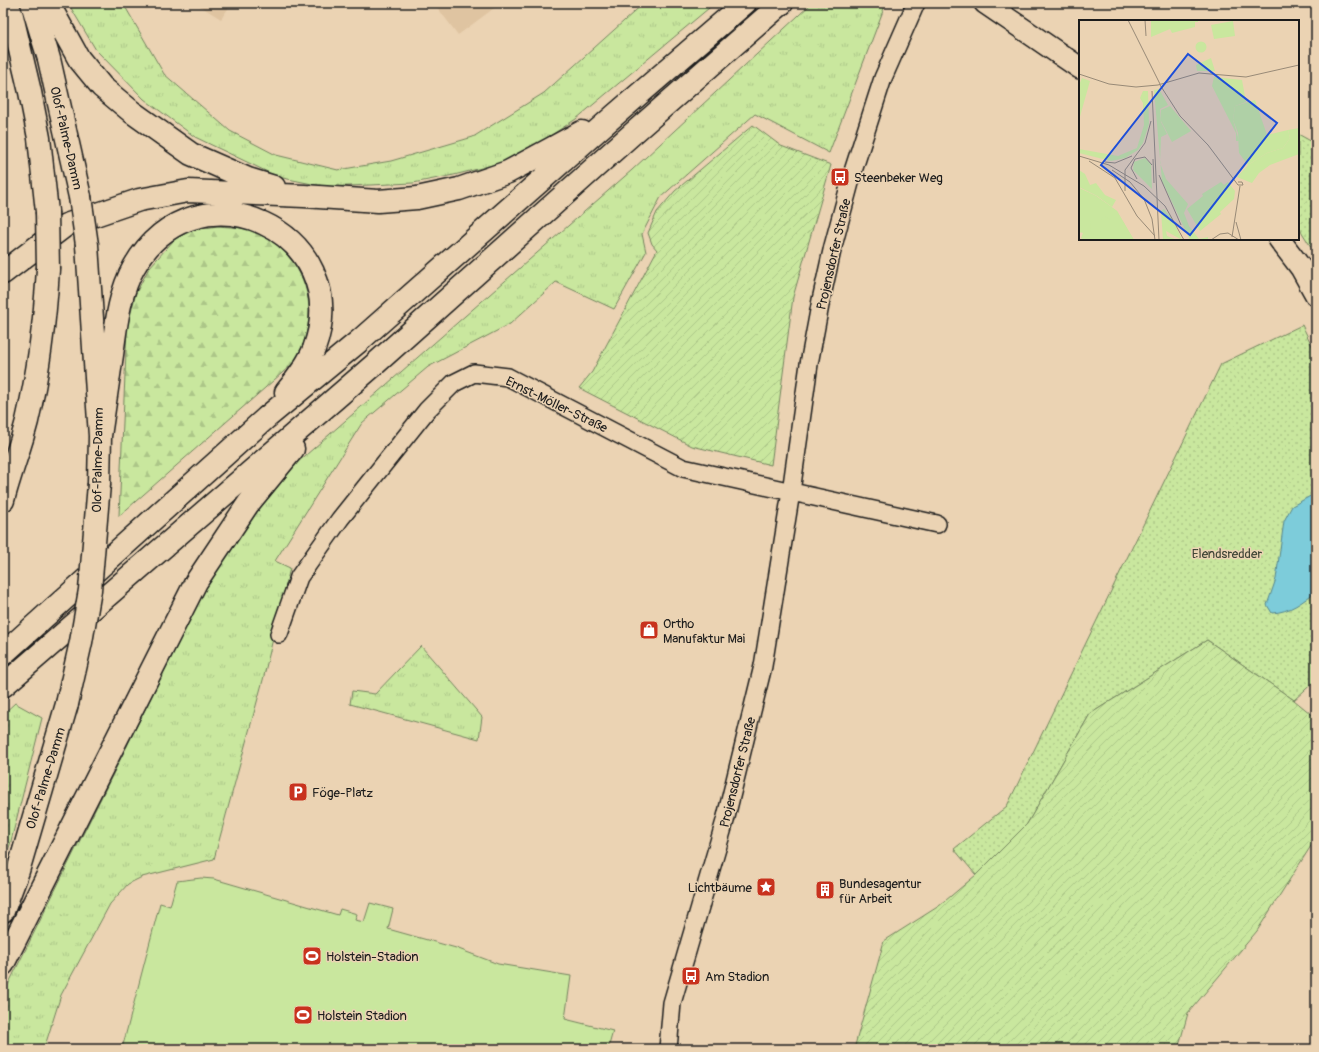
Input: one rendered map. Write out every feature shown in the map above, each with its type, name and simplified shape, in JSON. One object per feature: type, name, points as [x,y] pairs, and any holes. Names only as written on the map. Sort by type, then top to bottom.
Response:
[{"type":"highway","name":"Olof-Palme-Damm","points":[[3,500],[18,454],[35,382],[45,313],[48,269],[47,212],[39,138],[12,16],[7,3]]},
{"type":"highway","name":"Olof-Palme-Damm","points":[[3,911],[18,871],[67,704],[81,642],[90,590],[99,484],[100,436],[87,245],[80,197],[49,59],[32,3]]},
{"type":"highway","points":[[48,3],[79,59],[102,87],[161,134],[191,154],[248,178],[304,196]]},
{"type":"highway","points":[[3,654],[266,418],[358,342],[615,115],[745,3]]},
{"type":"highway","points":[[3,686],[374,365],[782,3]]},
{"type":"highway","points":[[3,273],[66,225],[139,200],[188,191],[378,201],[417,198],[459,189],[508,172],[615,115]]},
{"type":"highway","points":[[100,436],[117,318],[124,290],[134,268],[145,250],[159,236],[172,227],[192,218],[209,215],[238,215],[256,219],[284,234],[305,259],[319,292],[321,311],[313,350],[294,383],[266,418]]},
{"type":"highway","points":[[3,964],[196,582],[248,504],[270,476],[300,442],[374,365]]},
{"type":"main road","points":[[985,3],[1079,67]]},
{"type":"main road","points":[[1280,240],[1301,268],[1316,296]]},
{"type":"street","name":"Projensdorfer Straße","points":[[668,1049],[672,1003],[727,814],[763,666],[819,307],[841,213],[883,78],[916,3]]},
{"type":"street","name":"Ernst-Möller-Straße","points":[[279,634],[299,577],[340,519],[427,410],[454,383],[474,373],[508,377],[683,468],[791,492]]},
{"type":"street","points":[[791,492],[937,524]]},
{"type":"shaded area","points":[[195,3],[232,3],[221,19]]},
{"type":"shaded area","points":[[434,3],[501,3],[458,35]]},
{"type":"green space","points":[[68,3],[123,3],[164,74],[230,131],[276,155],[338,170],[391,161],[473,137],[544,93],[644,3],[715,3],[576,119],[533,147],[501,163],[454,175],[413,183],[327,187],[278,177],[195,137],[144,99],[96,50]]},
{"type":"green space","points":[[812,3],[886,3],[829,153],[755,114],[661,197],[642,234],[646,252],[614,309],[556,282],[510,324],[428,367],[362,423],[275,561],[290,568],[263,680],[214,859],[142,877],[128,884],[110,904],[61,995],[44,1049],[3,1049],[3,995],[206,587],[235,539],[298,462],[632,170]]},
{"type":"green space","points":[[753,125],[781,146],[831,165],[793,297],[771,465],[692,446],[579,388],[592,372],[657,250],[652,244],[648,233],[657,212],[675,191]]},
{"type":"green space","points":[[1299,135],[1316,144],[1316,255],[1299,228]]},
{"type":"green space","points":[[217,226],[247,229],[260,234],[283,251],[292,261],[300,273],[308,300],[308,326],[302,348],[298,359],[119,516],[127,328],[136,293],[149,268],[174,240],[189,231]]},
{"type":"green space","name":"Elendsredder","points":[[1302,325],[1316,354],[1316,680],[1294,700],[1207,640],[1090,714],[1027,824],[976,875],[954,849],[1007,806],[1221,364]]},
{"type":"green space","points":[[1207,640],[1294,700],[1316,718],[1316,838],[1257,931],[1188,1013],[1178,1049],[854,1049],[884,941],[939,906],[976,875],[1027,824],[1090,714]]},
{"type":"green space","points":[[421,646],[482,717],[479,739],[350,704],[352,691],[375,694]]},
{"type":"green space","points":[[15,703],[42,718],[10,845],[3,860],[3,714]]},
{"type":"green space","name":"Holstein-Stadion","points":[[201,878],[214,879],[338,915],[340,909],[357,914],[355,920],[364,922],[370,903],[393,909],[388,929],[456,948],[498,964],[571,976],[565,1019],[613,1031],[608,1049],[119,1049],[120,1045],[123,1045],[160,903],[170,906],[177,881]]},
{"type":"water","points":[[1316,493],[1316,591],[1301,603],[1285,611],[1272,613],[1267,605],[1276,579],[1284,521],[1292,506]]},
{"type":"place","name":"Steenbeker Weg","points":[[840,177]]},
{"type":"place","name":"Ortho Manufaktur Mai","points":[[649,630]]},
{"type":"place","name":"Föge-Platz","points":[[298,792]]},
{"type":"place","name":"Lichtbäume","points":[[766,887]]},
{"type":"place","name":"Bundesagentur für Arbeit","points":[[825,890]]},
{"type":"place","name":"Holstein-Stadion","points":[[312,956]]},
{"type":"place","name":"Am Stadion","points":[[691,976]]},
{"type":"place","name":"Holstein Stadion","points":[[303,1015]]}]
